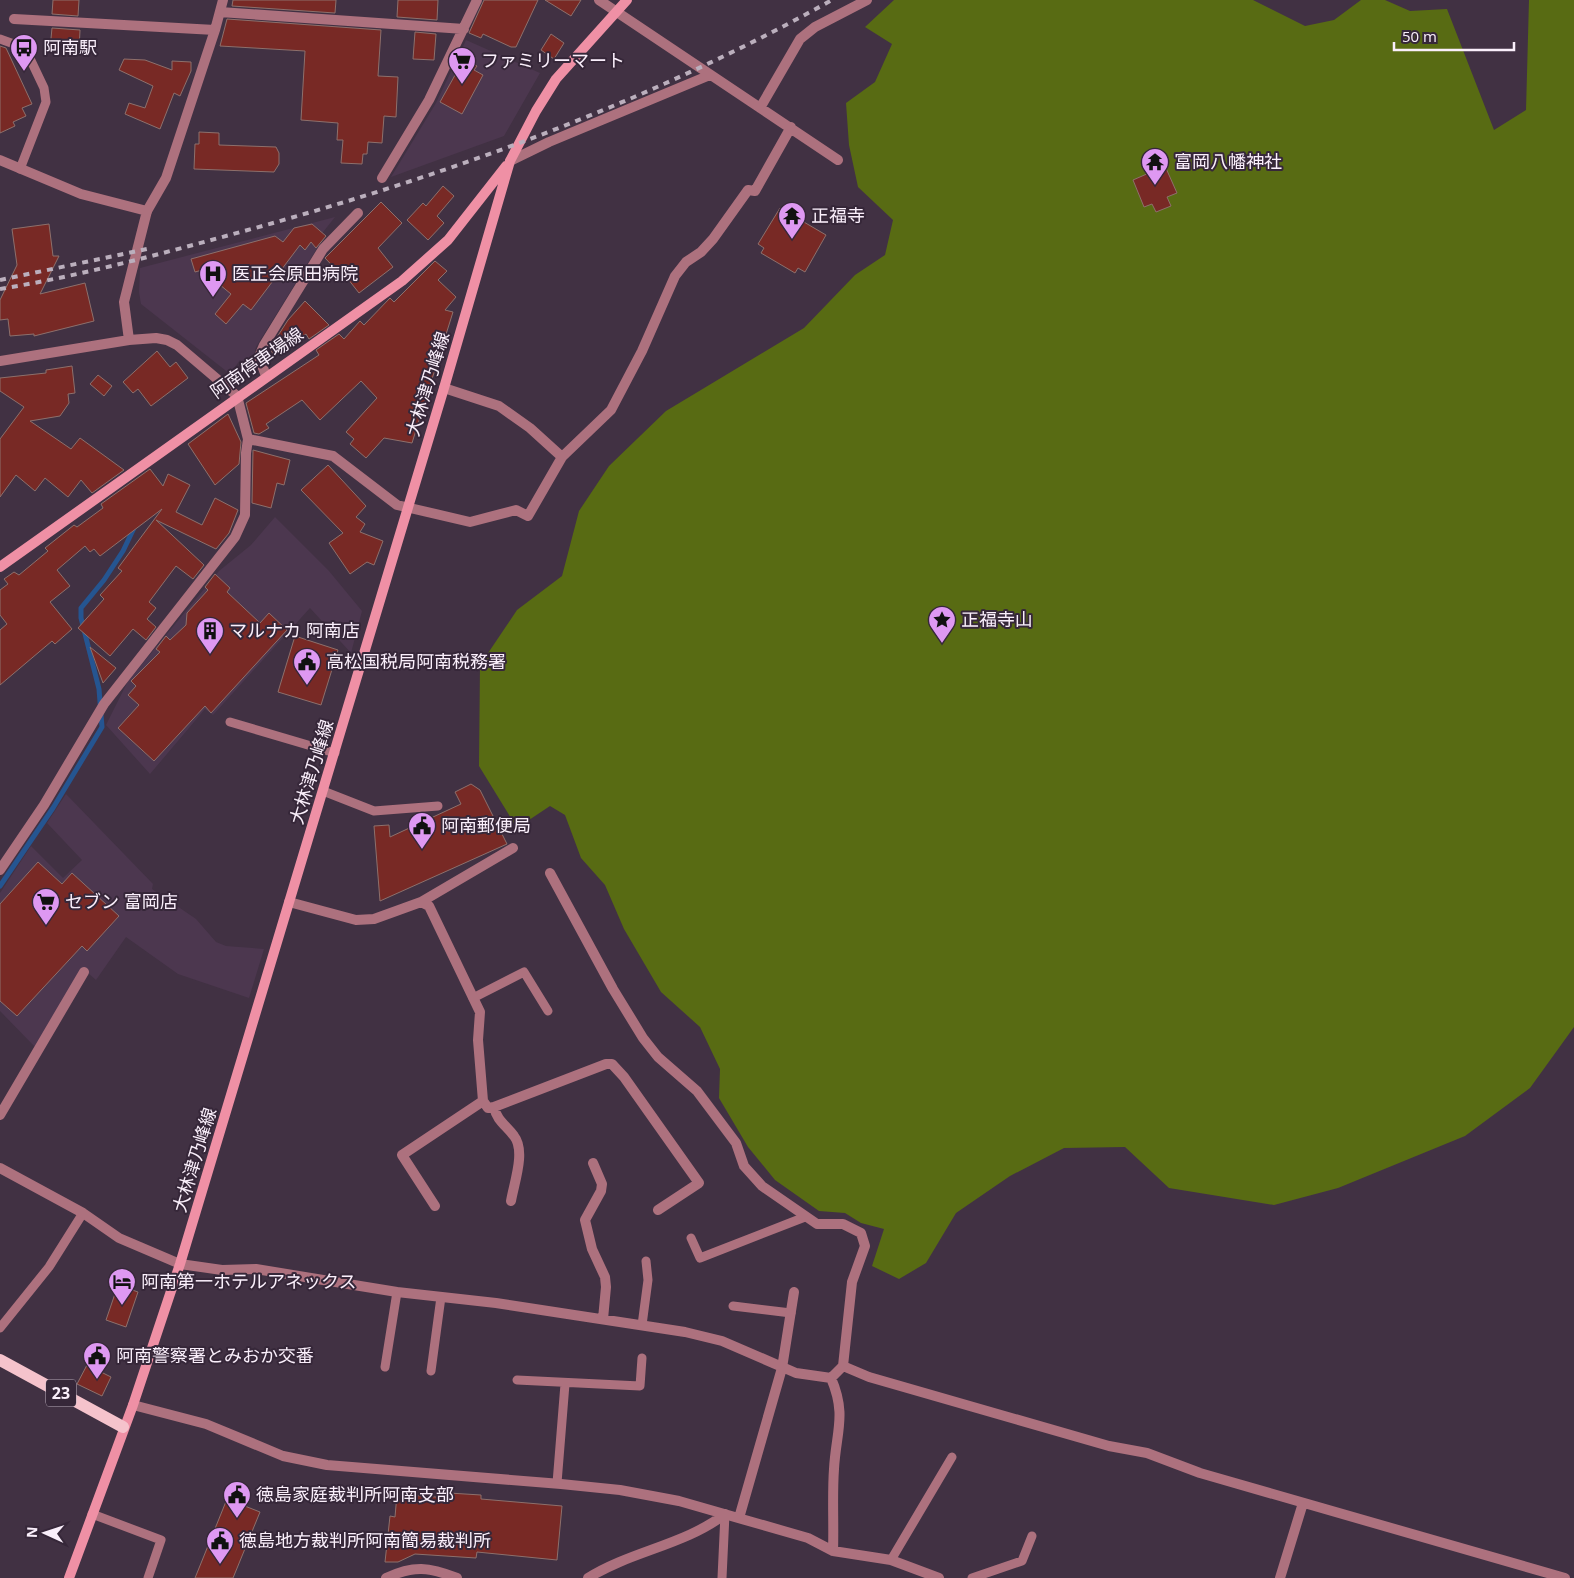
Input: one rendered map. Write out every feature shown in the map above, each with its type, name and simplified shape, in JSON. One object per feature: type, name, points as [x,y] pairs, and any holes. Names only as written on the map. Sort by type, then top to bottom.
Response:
[{"type":"main road","name":"大林津乃峰線","points":[[70,1578],[180,1264],[335,753],[510,161],[536,111],[556,79],[627,0]]},
{"type":"main road","name":"阿南停車場線","points":[[0,567],[236,396],[408,275],[448,240],[510,161]]},
{"type":"main road","name":"23","points":[[0,1360],[123,1426]]},
{"type":"street","points":[[129,340],[124,302],[146,211],[166,178],[215,30],[222,0]]},
{"type":"street","points":[[382,178],[429,100],[476,0]]},
{"type":"street","points":[[599,0],[838,160]]},
{"type":"street","points":[[760,108],[800,39],[815,27],[867,0]]},
{"type":"street","points":[[220,12],[464,29]]},
{"type":"street","points":[[14,19],[215,30]]},
{"type":"street","points":[[510,161],[549,142],[710,75]]},
{"type":"street","points":[[248,439],[333,456],[390,501],[408,508],[470,522],[516,510],[528,516],[562,457],[611,410],[642,351],[675,276],[686,262],[701,252],[748,190],[755,191],[790,127]]},
{"type":"street","points":[[0,160],[81,194],[146,211]]},
{"type":"street","points":[[266,376],[259,357],[264,345],[323,249],[358,213]]},
{"type":"street","points":[[0,361],[129,340],[156,338],[172,342],[236,396],[248,439],[245,515],[235,537],[104,704],[44,805],[0,870]]},
{"type":"street","points":[[444,388],[499,406],[530,428],[562,457]]},
{"type":"street","points":[[289,902],[356,920],[374,919],[421,902],[513,848]]},
{"type":"street","points":[[550,872],[613,989],[643,1038],[658,1057],[697,1092],[736,1143],[744,1166],[762,1186],[804,1217],[817,1224],[843,1224],[861,1233],[865,1246],[852,1282],[843,1366],[831,1378]]},
{"type":"street","points":[[421,902],[429,906],[474,998],[481,1018],[478,1040],[483,1102],[488,1108],[494,1107],[606,1064],[612,1064],[699,1183],[658,1210]]},
{"type":"street","points":[[0,1115],[84,972]]},
{"type":"street","points":[[435,1206],[402,1155],[483,1102]]},
{"type":"street","points":[[494,1107],[499,1121],[514,1136],[520,1148],[511,1201]]},
{"type":"street","points":[[593,1163],[602,1184],[601,1191],[585,1220],[592,1248],[605,1277],[603,1319]]},
{"type":"street","points":[[0,1168],[83,1213],[119,1238],[180,1264],[222,1270],[256,1269],[397,1292],[686,1332],[722,1341],[782,1368],[831,1378]]},
{"type":"street","points":[[739,1518],[782,1368],[794,1292]]},
{"type":"street","points":[[843,1366],[869,1377],[1109,1446],[1147,1453],[1200,1474],[1565,1578]]},
{"type":"street","points":[[831,1378],[839,1398],[841,1423],[834,1469],[833,1551]]},
{"type":"street","points":[[132,1405],[206,1424],[283,1456],[327,1465],[556,1483],[620,1490],[679,1501],[808,1538],[833,1551],[891,1560],[939,1578]]},
{"type":"street","points":[[1280,1578],[1302,1503]]},
{"type":"street","points":[[588,1578],[608,1566],[710,1526],[725,1514]]},
{"type":"street","points":[[386,1578],[401,1571],[431,1568],[457,1578]]},
{"type":"lane","points":[[0,39],[25,48],[44,88],[46,102],[20,169]]},
{"type":"lane","points":[[230,722],[335,753]]},
{"type":"lane","points":[[323,791],[374,811],[438,806]]},
{"type":"lane","points":[[474,998],[524,972],[548,1011]]},
{"type":"lane","points":[[0,1328],[49,1267],[83,1213]]},
{"type":"lane","points":[[691,1238],[700,1258],[804,1217]]},
{"type":"lane","points":[[642,1325],[648,1280],[646,1261]]},
{"type":"lane","points":[[385,1367],[397,1292]]},
{"type":"lane","points":[[431,1371],[441,1297]]},
{"type":"lane","points":[[733,1306],[792,1313]]},
{"type":"lane","points":[[517,1380],[565,1384],[640,1386],[642,1358]]},
{"type":"lane","points":[[556,1483],[565,1384]]},
{"type":"lane","points":[[891,1560],[952,1456]]},
{"type":"lane","points":[[92,1514],[161,1540],[148,1578]]},
{"type":"lane","points":[[722,1578],[725,1514]]},
{"type":"lane","points":[[972,1578],[1022,1561],[1032,1536]]},
{"type":"shaded area","points":[[466,40],[540,73],[504,136],[391,177],[436,103]]},
{"type":"shaded area","name":"医正会原田病院","points":[[335,217],[316,241],[319,245],[256,347],[251,367],[240,360],[230,374],[141,304],[139,292],[140,268]]},
{"type":"shaded area","points":[[275,517],[329,571],[362,611],[351,653],[310,608],[213,715],[205,709],[150,774],[106,725],[128,681],[219,571],[251,545]]},
{"type":"shaded area","points":[[66,794],[153,884],[152,889],[196,919],[216,942],[226,946],[264,949],[249,998],[178,974],[126,937],[96,980],[88,973],[35,1047],[0,1011],[0,893],[31,846],[63,878],[82,860],[47,823]]},
{"type":"green space","points":[[894,0],[1253,0],[1305,26],[1334,20],[1361,0],[1385,0],[1410,11],[1447,9],[1494,130],[1526,110],[1529,0],[1574,0],[1574,1027],[1530,1088],[1465,1136],[1338,1188],[1274,1205],[1169,1188],[1125,1147],[1064,1148],[1010,1176],[956,1213],[926,1263],[899,1279],[872,1266],[884,1229],[861,1223],[845,1213],[819,1211],[775,1180],[748,1147],[719,1098],[720,1069],[700,1027],[661,992],[624,929],[605,885],[581,858],[565,815],[550,806],[517,828],[479,766],[480,665],[517,610],[562,576],[579,511],[609,466],[666,411],[804,328],[855,275],[885,255],[893,220],[858,187],[849,145],[846,103],[875,82],[892,44],[865,27]]},
{"type":"building","points":[[53,0],[79,0],[78,16],[52,14]]},
{"type":"building","points":[[233,0],[336,0],[335,13],[232,6]]},
{"type":"building","points":[[398,0],[438,0],[437,20],[397,17]]},
{"type":"building","points":[[484,0],[538,0],[516,47],[511,47],[483,34],[481,38],[469,33]]},
{"type":"building","points":[[545,0],[581,0],[571,16]]},
{"type":"building","points":[[227,19],[381,30],[378,76],[398,77],[396,117],[384,116],[382,143],[368,142],[367,154],[363,154],[362,164],[341,163],[343,140],[337,140],[338,123],[301,120],[305,51],[220,46]]},
{"type":"building","points":[[52,28],[80,30],[79,51],[50,49]]},
{"type":"building","points":[[415,32],[436,34],[434,60],[413,59]]},
{"type":"building","points":[[551,34],[564,43],[554,59],[541,50]]},
{"type":"building","points":[[0,46],[6,48],[32,104],[22,108],[26,116],[13,122],[15,126],[0,133]]},
{"type":"building","points":[[124,59],[145,60],[172,70],[172,61],[191,62],[191,71],[180,96],[174,93],[160,129],[125,114],[129,103],[145,108],[153,86],[119,70]]},
{"type":"building","points":[[464,59],[477,66],[474,70],[483,75],[462,114],[440,102]]},
{"type":"building","points":[[199,132],[219,133],[219,145],[276,147],[279,153],[279,164],[274,172],[194,169],[195,144],[199,144]]},
{"type":"building","name":"富岡八幡神社","points":[[1165,166],[1177,193],[1167,197],[1171,206],[1156,212],[1152,204],[1144,207],[1133,180]]},
{"type":"building","points":[[443,186],[454,196],[437,216],[444,223],[428,240],[407,220],[423,203],[426,206]]},
{"type":"building","points":[[381,202],[402,223],[378,248],[393,267],[359,293],[344,274],[342,276],[325,258]]},
{"type":"building","name":"正福寺","points":[[780,208],[826,235],[805,272],[798,268],[795,273],[761,253],[764,248],[758,244]]},
{"type":"building","points":[[49,224],[53,256],[59,256],[40,294],[85,283],[94,321],[34,336],[34,334],[10,336],[8,319],[0,320],[0,300],[17,265],[12,229]]},
{"type":"building","points":[[312,224],[326,236],[316,248],[311,242],[305,250],[300,245],[251,310],[243,304],[226,324],[215,314],[231,294],[202,270],[195,272],[191,259],[275,236],[283,242],[294,228]]},
{"type":"building","points":[[435,261],[447,271],[438,280],[456,297],[445,310],[453,312],[412,443],[384,438],[366,458],[350,444],[354,439],[346,432],[377,398],[361,381],[320,420],[302,400],[266,424],[269,428],[259,434],[254,433],[246,403],[319,355],[316,350],[339,334],[344,339],[360,321],[364,325],[390,298],[394,302]]},
{"type":"building","points":[[305,301],[329,325],[309,339],[306,334],[274,356],[270,348],[288,320]]},
{"type":"building","points":[[157,351],[170,367],[176,362],[188,378],[151,406],[138,389],[133,393],[123,382]]},
{"type":"building","points":[[72,366],[75,393],[68,394],[69,403],[60,416],[30,421],[71,449],[80,438],[124,470],[92,493],[81,480],[68,497],[45,478],[35,491],[16,475],[0,497],[0,439],[24,407],[0,391],[0,378],[46,373],[46,370]]},
{"type":"building","points":[[98,375],[112,386],[104,396],[90,384]]},
{"type":"building","points":[[228,414],[241,442],[239,464],[215,485],[188,444]]},
{"type":"building","points":[[253,450],[290,460],[284,485],[277,483],[271,508],[252,503]]},
{"type":"building","points":[[328,465],[366,506],[356,517],[365,524],[360,532],[383,541],[374,565],[367,562],[350,574],[329,543],[343,533],[301,490]]},
{"type":"building","points":[[150,469],[163,486],[168,474],[190,485],[176,512],[202,525],[215,498],[238,510],[229,533],[216,549],[156,520],[204,565],[193,579],[176,566],[149,602],[156,608],[147,619],[156,627],[146,640],[133,629],[110,656],[78,628],[104,599],[100,595],[122,571],[118,568],[162,509],[100,556],[94,549],[90,552],[85,546],[57,570],[70,586],[50,602],[72,629],[55,644],[52,641],[0,685],[0,630],[7,624],[0,615],[0,590],[8,584],[4,579],[14,572],[19,575],[48,551],[45,548],[74,525],[77,527],[103,508],[101,504]]},
{"type":"building","name":"マルナカ 阿南店","points":[[215,574],[230,588],[227,592],[260,623],[269,613],[287,630],[211,713],[205,706],[154,761],[118,728],[139,705],[128,695],[136,686],[131,681],[160,652],[156,649],[166,636],[170,640],[186,625],[187,613],[208,590],[205,587]]},
{"type":"building","points":[[295,636],[338,650],[321,705],[278,692]]},
{"type":"building","points":[[90,647],[116,668],[103,683]]},
{"type":"building","points":[[471,784],[480,790],[507,844],[380,901],[374,826],[389,825],[390,837],[461,804],[455,792]]},
{"type":"building","points":[[38,862],[62,884],[72,873],[119,916],[87,951],[82,946],[17,1016],[0,1001],[0,904]]},
{"type":"building","name":"阿南第一ホテルアネックス","points":[[118,1285],[138,1292],[126,1327],[106,1320]]},
{"type":"building","points":[[87,1365],[111,1377],[102,1396],[77,1384]]},
{"type":"building","points":[[449,1493],[481,1495],[481,1499],[562,1506],[557,1560],[477,1552],[476,1558],[415,1554],[398,1562],[385,1562],[390,1516],[395,1517],[397,1494],[448,1498]]},
{"type":"building","points":[[227,1499],[260,1512],[233,1578],[195,1578]]},
{"type":"waterway","points":[[0,886],[53,808],[102,727],[99,689],[81,618],[81,608],[104,580],[123,551],[135,526]]},
{"type":"railway","points":[[0,289],[96,270],[223,237],[330,207],[477,158],[622,102],[763,37],[832,0]]},
{"type":"railway","points":[[0,280],[147,249]]},
{"type":"place","name":"阿南駅","points":[[24,72]]},
{"type":"place","name":"ファミリーマート","points":[[462,85]]},
{"type":"place","name":"富岡八幡神社","points":[[1155,186]]},
{"type":"place","name":"正福寺","points":[[792,240]]},
{"type":"place","name":"医正会原田病院","points":[[213,298]]},
{"type":"place","name":"正福寺山","points":[[942,644]]},
{"type":"place","name":"マルナカ 阿南店","points":[[210,655]]},
{"type":"place","name":"高松国税局阿南税務署","points":[[307,686]]},
{"type":"place","name":"阿南郵便局","points":[[422,850]]},
{"type":"place","name":"セブン 富岡店","points":[[46,926]]},
{"type":"place","name":"阿南第一ホテルアネックス","points":[[122,1306]]},
{"type":"place","name":"阿南警察署とみおか交番","points":[[97,1380]]},
{"type":"place","name":"徳島家庭裁判所阿南支部","points":[[237,1519]]},
{"type":"place","name":"徳島地方裁判所阿南簡易裁判所","points":[[220,1565]]}]
